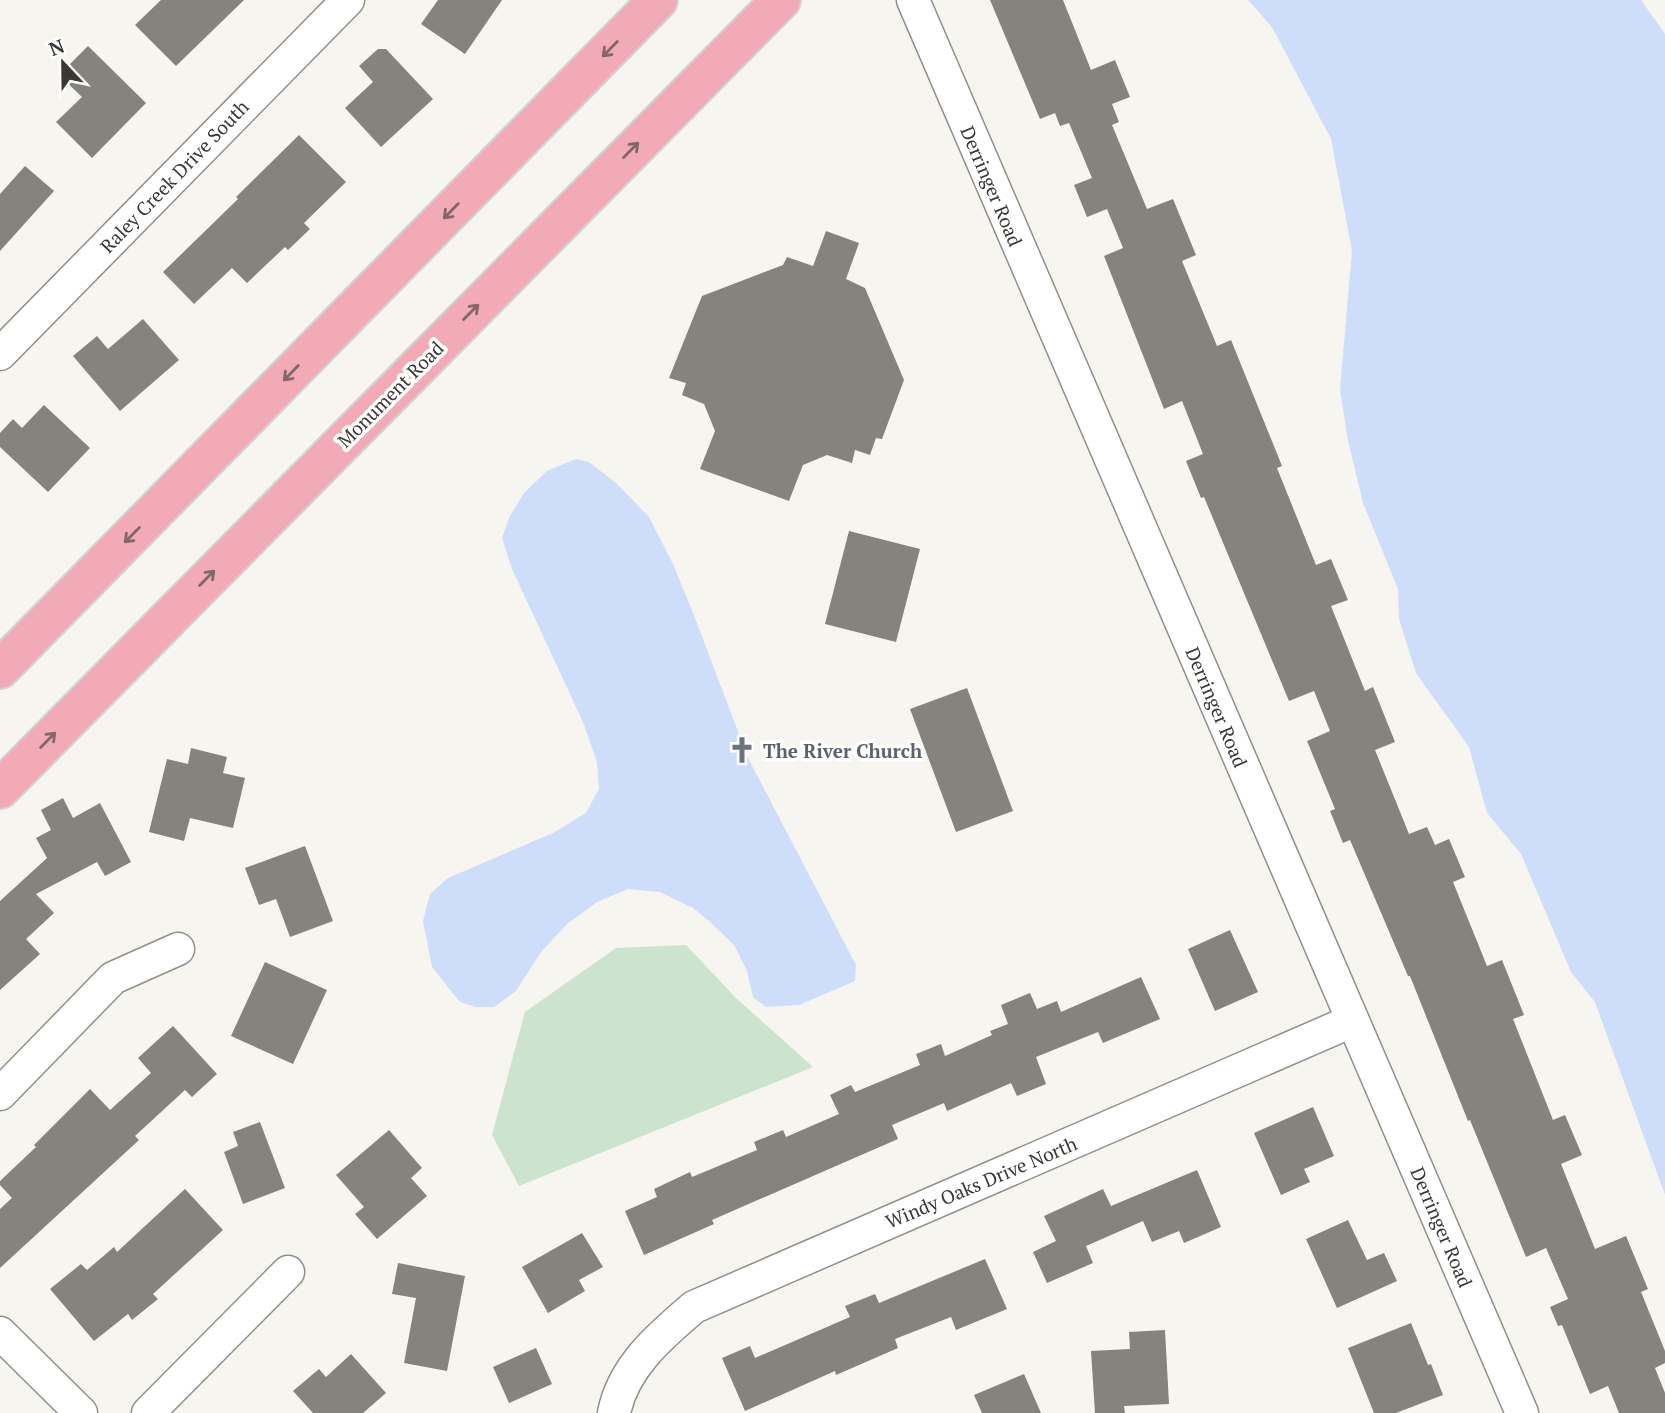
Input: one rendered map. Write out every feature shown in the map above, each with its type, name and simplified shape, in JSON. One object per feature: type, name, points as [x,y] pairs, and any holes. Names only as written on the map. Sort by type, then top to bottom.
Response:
[{"type":"main road","points":[[0,669],[658,0]]},
{"type":"main road","name":"Monument Road","points":[[0,789],[780,0]]},
{"type":"street","name":"Raley Creek Drive South","points":[[0,354],[348,0]]},
{"type":"street","name":"Derringer Road","points":[[913,0],[1522,1413]]},
{"type":"street","points":[[0,1094],[113,978],[178,949]]},
{"type":"street","name":"Windy Oaks Drive North","points":[[614,1413],[617,1399],[639,1359],[694,1307],[1352,1021]]},
{"type":"street","points":[[148,1413],[288,1272]]},
{"type":"street","points":[[0,1333],[80,1413]]},
{"type":"green space","points":[[686,945],[736,998],[813,1067],[519,1186],[492,1135],[525,1012],[616,948]]},
{"type":"water","points":[[1248,0],[1641,0],[1665,34],[1665,1195],[1595,1002],[1571,972],[1521,854],[1487,813],[1469,747],[1416,673],[1399,619],[1398,589],[1363,503],[1348,441],[1340,389],[1352,251],[1331,139],[1272,27]]},
{"type":"water","points":[[576,459],[589,462],[617,484],[649,517],[673,564],[748,758],[856,965],[855,981],[799,1005],[766,1007],[753,997],[747,971],[734,945],[709,921],[693,908],[660,892],[628,889],[597,902],[567,924],[541,952],[516,991],[494,1007],[476,1007],[460,1002],[432,967],[423,921],[430,894],[448,878],[553,833],[586,813],[599,789],[597,762],[583,722],[512,569],[502,538],[509,518],[524,493],[547,471]]},
{"type":"building","points":[[161,0],[244,0],[176,66],[135,25]]},
{"type":"building","points":[[438,0],[502,0],[465,54],[421,24]]},
{"type":"building","points":[[990,0],[1063,0],[1091,70],[1115,60],[1130,97],[1112,104],[1119,122],[1112,125],[1147,209],[1173,199],[1196,255],[1182,261],[1217,346],[1231,340],[1282,466],[1277,468],[1316,565],[1331,559],[1348,600],[1331,606],[1365,691],[1373,687],[1395,742],[1375,750],[1409,834],[1427,827],[1435,845],[1449,839],[1465,877],[1453,882],[1487,966],[1502,960],[1524,1015],[1513,1019],[1553,1120],[1565,1115],[1582,1155],[1561,1164],[1595,1249],[1626,1236],[1648,1289],[1641,1292],[1665,1351],[1665,1363],[1655,1368],[1665,1393],[1665,1413],[1619,1413],[1608,1386],[1590,1394],[1562,1325],[1558,1326],[1550,1307],[1568,1299],[1546,1248],[1526,1257],[1410,976],[1350,840],[1343,843],[1330,811],[1335,809],[1307,741],[1330,731],[1314,691],[1289,701],[1204,497],[1201,498],[1186,461],[1203,454],[1182,401],[1164,409],[1104,256],[1123,248],[1107,209],[1087,217],[1074,185],[1092,178],[1069,123],[1060,126],[1055,113],[1040,119]]},
{"type":"building","points":[[88,46],[146,103],[92,158],[56,122],[82,97],[59,75]]},
{"type":"building","points":[[378,49],[386,49],[433,99],[381,147],[345,108],[373,82],[359,66]]},
{"type":"building","points":[[299,135],[346,182],[304,223],[310,229],[288,250],[285,247],[247,283],[232,268],[194,304],[163,272]]},
{"type":"building","points":[[25,166],[54,191],[0,251],[0,194]]},
{"type":"building","points":[[826,231],[859,243],[846,279],[865,288],[904,380],[882,439],[876,438],[870,455],[855,450],[852,463],[827,455],[803,465],[789,501],[700,469],[715,431],[704,404],[682,395],[686,383],[669,378],[702,296],[783,265],[787,257],[813,266]]},
{"type":"building","points":[[143,319],[179,360],[120,411],[73,356],[97,336],[108,349]]},
{"type":"building","points":[[44,405],[90,448],[48,492],[0,447],[0,433],[13,419],[22,428]]},
{"type":"building","points":[[849,531],[920,549],[896,642],[825,624]]},
{"type":"building","points":[[967,688],[1013,811],[956,832],[910,709]]},
{"type":"building","points":[[191,748],[227,757],[223,773],[245,778],[233,828],[190,818],[184,841],[149,832],[167,759],[188,764]]},
{"type":"building","points":[[63,798],[73,818],[100,803],[131,862],[105,876],[97,862],[36,894],[54,913],[26,939],[40,954],[0,990],[0,901],[47,858],[36,838],[51,830],[41,810]]},
{"type":"building","points":[[305,846],[333,921],[290,937],[276,899],[259,905],[245,868]]},
{"type":"building","points":[[1230,930],[1258,992],[1215,1011],[1188,949]]},
{"type":"building","points":[[265,962],[327,990],[293,1064],[231,1036]]},
{"type":"building","points":[[1141,977],[1160,1019],[1103,1043],[1098,1032],[1036,1057],[1046,1084],[1017,1096],[1011,1083],[947,1111],[944,1103],[892,1125],[898,1139],[712,1220],[714,1224],[644,1255],[625,1211],[657,1197],[654,1189],[690,1172],[692,1177],[757,1150],[754,1142],[783,1130],[786,1137],[839,1114],[830,1095],[851,1085],[855,1092],[920,1065],[916,1054],[941,1044],[945,1056],[992,1035],[990,1031],[1008,1024],[1001,1005],[1030,993],[1037,1009],[1057,1001],[1061,1012]]},
{"type":"building","points":[[173,1026],[217,1074],[192,1097],[185,1090],[135,1136],[139,1140],[0,1268],[0,1209],[12,1198],[0,1185],[0,1181],[90,1089],[110,1110],[151,1073],[138,1058]]},
{"type":"building","points":[[1313,1107],[1334,1156],[1304,1169],[1310,1182],[1281,1195],[1254,1133]]},
{"type":"building","points":[[260,1122],[285,1188],[243,1204],[224,1152],[238,1146],[233,1132]]},
{"type":"building","points":[[389,1130],[422,1168],[411,1178],[427,1196],[377,1239],[355,1214],[364,1207],[336,1175]]},
{"type":"building","points":[[1197,1170],[1221,1227],[1184,1243],[1179,1231],[1152,1242],[1143,1221],[1086,1246],[1093,1263],[1047,1283],[1033,1252],[1056,1241],[1044,1216],[1103,1189],[1111,1206]]},
{"type":"building","points":[[185,1189],[223,1230],[153,1294],[158,1299],[132,1320],[128,1314],[94,1341],[50,1289],[81,1264],[87,1270],[114,1247],[117,1252]]},
{"type":"building","points":[[1348,1220],[1367,1260],[1384,1253],[1397,1281],[1337,1308],[1306,1239]]},
{"type":"building","points":[[582,1233],[603,1267],[579,1280],[585,1291],[548,1313],[522,1267]]},
{"type":"building","points":[[985,1259],[1007,1309],[956,1330],[951,1317],[895,1339],[898,1348],[836,1375],[835,1371],[745,1411],[722,1358],[750,1346],[755,1358],[850,1317],[845,1306],[875,1294],[879,1303]]},
{"type":"building","points":[[398,1263],[465,1276],[447,1371],[404,1363],[416,1298],[392,1294]]},
{"type":"building","points":[[1411,1323],[1443,1395],[1396,1413],[1374,1413],[1348,1348]]},
{"type":"building","points":[[1165,1330],[1169,1404],[1124,1406],[1125,1413],[1095,1413],[1091,1351],[1130,1349],[1129,1332]]},
{"type":"building","points":[[536,1348],[552,1384],[509,1403],[493,1367]]},
{"type":"building","points":[[351,1354],[386,1393],[363,1413],[313,1413],[293,1391],[319,1369],[326,1377]]},
{"type":"building","points":[[1024,1374],[1041,1413],[982,1413],[974,1395]]},
{"type":"place","name":"The River Church","points":[[742,750]]}]
